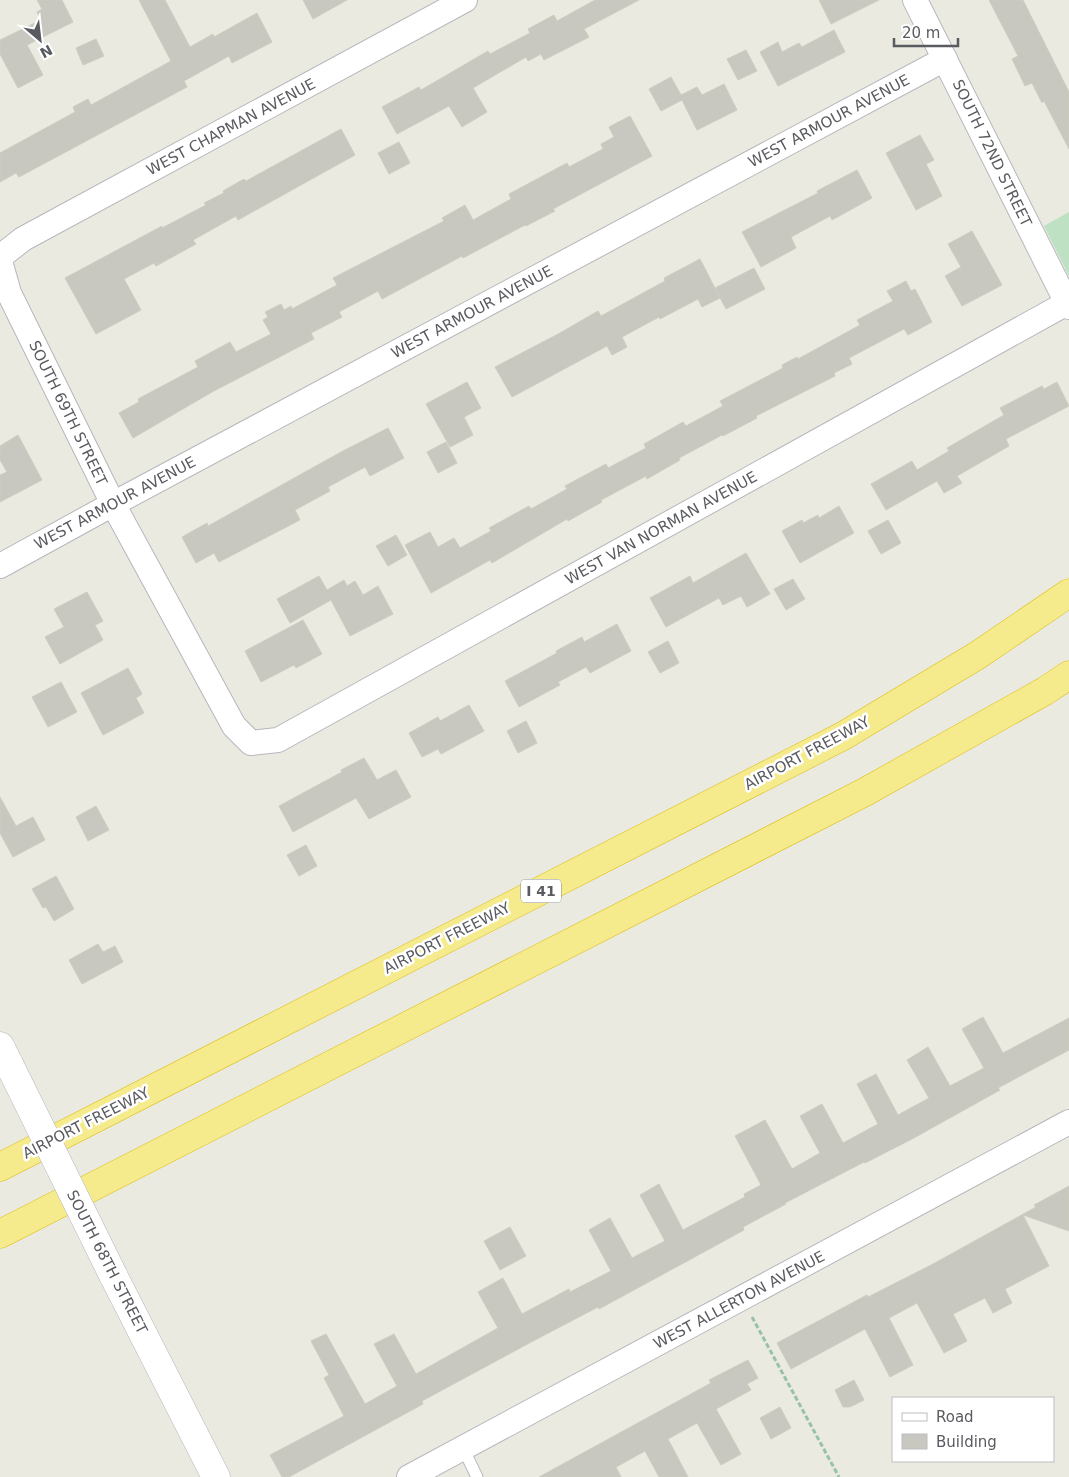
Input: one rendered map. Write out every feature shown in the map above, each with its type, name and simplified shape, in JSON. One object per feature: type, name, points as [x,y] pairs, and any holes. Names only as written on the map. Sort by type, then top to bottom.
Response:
[{"type":"highway","name":"AIRPORT FREEWAY","points":[[0,1167],[842,736],[978,655],[1069,593]]},
{"type":"highway","points":[[0,1234],[865,792],[1045,691],[1069,674]]},
{"type":"street","name":"WEST CHAPMAN AVENUE","points":[[0,259],[23,240],[465,0]]},
{"type":"street","name":"SOUTH 72ND STREET","points":[[915,0],[1068,305]]},
{"type":"street","name":"WEST ARMOUR AVENUE","points":[[0,566],[945,59]]},
{"type":"street","name":"SOUTH 69TH STREET","points":[[0,259],[9,293],[113,504],[234,726],[251,743]]},
{"type":"street","name":"WEST VAN NORMAN AVENUE","points":[[251,743],[278,740],[1068,305]]},
{"type":"street","name":"SOUTH 68TH STREET","points":[[4,1055],[216,1477]]},
{"type":"street","name":"WEST ALLERTON AVENUE","points":[[409,1477],[1069,1122]]},
{"type":"lane","points":[[463,1448],[477,1477]]},
{"type":"path","points":[[742,1298],[839,1477]]},
{"type":"green space","points":[[1069,212],[1069,276],[1044,226]]},
{"type":"building","points":[[37,0],[62,0],[73,22],[27,45],[43,75],[18,88],[0,54],[0,40],[41,20],[37,12],[42,9]]},
{"type":"building","points":[[139,0],[165,0],[190,47],[213,34],[214,37],[257,13],[272,42],[232,63],[229,56],[184,81],[187,87],[19,177],[16,173],[0,182],[0,153],[75,112],[73,107],[88,99],[91,105],[171,61]]},
{"type":"building","points":[[303,0],[347,0],[313,19]]},
{"type":"building","points":[[595,0],[639,0],[584,29],[589,37],[544,60],[541,54],[528,61],[526,57],[473,88],[487,112],[462,127],[449,106],[397,134],[382,107],[419,87],[421,90],[488,51],[490,54],[530,33],[528,29],[554,15],[557,21]]},
{"type":"building","points":[[819,0],[879,0],[831,24]]},
{"type":"building","points":[[989,0],[1023,0],[1069,92],[1069,149],[1044,101],[1042,103],[1032,83],[1025,86],[1012,59],[1018,56]]},
{"type":"building","points":[[834,30],[845,52],[778,86],[760,52],[778,42],[782,52],[799,43],[802,47]]},
{"type":"building","points":[[96,39],[104,56],[83,65],[76,48]]},
{"type":"building","points":[[746,50],[757,71],[738,80],[727,59]]},
{"type":"building","points":[[671,77],[681,95],[697,87],[702,95],[724,84],[737,110],[697,130],[682,100],[661,111],[649,89]]},
{"type":"building","points":[[630,116],[652,156],[553,209],[555,211],[463,258],[462,256],[382,299],[378,291],[339,312],[342,317],[311,333],[314,339],[212,392],[133,438],[119,413],[139,402],[138,399],[198,367],[195,361],[230,342],[236,352],[271,334],[263,320],[268,317],[265,312],[281,304],[284,310],[291,306],[292,309],[337,285],[333,278],[444,221],[442,218],[465,205],[473,220],[511,199],[509,194],[567,163],[569,167],[603,149],[601,144],[614,137],[609,127]]},
{"type":"building","points":[[341,129],[355,155],[238,220],[236,216],[193,240],[196,244],[156,266],[154,263],[124,279],[141,310],[96,334],[65,278],[162,226],[162,228],[206,205],[204,203],[224,193],[223,191],[244,179],[246,181]]},
{"type":"building","points":[[920,135],[934,160],[926,164],[942,196],[916,210],[886,153]]},
{"type":"building","points":[[399,142],[410,163],[389,174],[378,153]]},
{"type":"building","points":[[857,170],[872,198],[832,220],[830,216],[791,237],[796,248],[761,267],[742,232],[818,193],[817,191]]},
{"type":"building","points":[[972,231],[1002,285],[962,306],[945,276],[961,267],[948,244]]},
{"type":"building","points":[[700,259],[720,298],[702,307],[698,299],[660,319],[659,317],[622,337],[627,347],[612,355],[607,346],[512,397],[495,367],[598,311],[601,316],[665,281],[664,278]]},
{"type":"building","points":[[754,268],[765,289],[726,309],[715,288]]},
{"type":"building","points":[[906,281],[911,291],[915,289],[932,322],[908,335],[904,329],[849,358],[852,364],[834,373],[835,376],[679,458],[680,460],[647,479],[646,476],[601,500],[602,502],[568,521],[567,519],[492,563],[490,560],[431,593],[405,545],[430,532],[438,547],[454,538],[460,548],[491,531],[489,528],[529,506],[531,509],[567,489],[565,486],[606,464],[608,468],[646,448],[644,444],[683,422],[686,426],[723,406],[720,401],[783,368],[782,365],[797,357],[798,359],[860,325],[857,320],[893,301],[887,291]]},
{"type":"building","points":[[467,382],[481,408],[464,417],[473,435],[450,447],[426,404]]},
{"type":"building","points":[[1057,382],[1069,406],[1006,439],[1009,446],[957,476],[962,483],[944,493],[937,481],[886,510],[871,484],[912,461],[917,470],[949,451],[947,448],[1004,415],[1000,408],[1042,386],[1044,389]]},
{"type":"building","points":[[388,428],[404,458],[370,476],[365,467],[328,487],[330,491],[295,510],[300,520],[219,562],[214,553],[196,563],[182,537],[207,523],[208,526]]},
{"type":"building","points":[[18,435],[42,480],[0,502],[0,475],[7,472],[0,460],[0,446]]},
{"type":"building","points":[[446,442],[457,463],[438,473],[427,452]]},
{"type":"building","points":[[839,506],[854,533],[800,563],[782,531],[802,520],[803,523],[818,515],[819,518]]},
{"type":"building","points":[[888,520],[901,543],[881,554],[868,531]]},
{"type":"building","points":[[396,535],[407,555],[388,566],[376,546]]},
{"type":"building","points":[[746,553],[770,594],[747,607],[741,596],[723,605],[719,598],[666,627],[650,598],[690,576],[693,583]]},
{"type":"building","points":[[319,576],[327,590],[344,580],[347,586],[355,581],[363,595],[378,586],[393,614],[350,636],[331,600],[290,623],[277,599]]},
{"type":"building","points":[[793,579],[805,599],[786,610],[774,589]]},
{"type":"building","points":[[87,592],[103,621],[95,625],[103,640],[60,664],[45,637],[64,627],[54,609]]},
{"type":"building","points":[[303,620],[322,654],[296,668],[294,665],[261,682],[245,651]]},
{"type":"building","points":[[617,624],[631,651],[590,673],[586,667],[558,682],[560,685],[519,707],[505,681],[582,637],[584,642]]},
{"type":"building","points":[[668,641],[679,663],[660,673],[648,652]]},
{"type":"building","points":[[128,668],[142,694],[136,698],[144,713],[103,735],[81,693]]},
{"type":"building","points":[[61,682],[77,712],[48,727],[32,697]]},
{"type":"building","points":[[469,705],[484,731],[441,754],[438,749],[422,757],[409,733],[438,717],[440,721]]},
{"type":"building","points":[[526,721],[537,743],[518,753],[507,731]]},
{"type":"building","points":[[364,758],[377,780],[396,770],[411,797],[369,819],[356,798],[293,832],[279,806]]},
{"type":"building","points":[[0,797],[16,826],[33,817],[45,840],[13,857],[0,833]]},
{"type":"building","points":[[96,806],[109,830],[88,841],[76,817]]},
{"type":"building","points":[[306,845],[317,866],[299,876],[287,855]]},
{"type":"building","points":[[56,876],[74,909],[54,921],[46,907],[43,908],[32,889]]},
{"type":"building","points":[[98,944],[103,952],[115,946],[123,962],[82,984],[69,960]]},
{"type":"building","points":[[983,1017],[1003,1053],[1069,1018],[1069,1050],[998,1088],[1000,1090],[912,1139],[785,1203],[743,1227],[744,1230],[599,1309],[598,1307],[422,1401],[423,1404],[289,1477],[282,1477],[270,1455],[344,1416],[324,1378],[329,1375],[311,1341],[326,1334],[365,1404],[397,1386],[374,1344],[394,1334],[416,1374],[498,1328],[478,1292],[503,1278],[522,1314],[569,1289],[570,1292],[611,1271],[589,1230],[610,1218],[632,1258],[665,1241],[640,1195],[659,1184],[683,1230],[745,1197],[744,1194],[761,1185],[735,1136],[765,1120],[792,1169],[820,1153],[800,1116],[822,1104],[843,1143],[878,1124],[857,1084],[876,1074],[898,1115],[929,1098],[907,1060],[928,1047],[950,1086],[984,1068],[962,1029]]},
{"type":"building","points":[[1069,1186],[1069,1231],[1023,1215],[1049,1266],[1005,1289],[1012,1303],[993,1313],[985,1298],[953,1314],[967,1341],[944,1353],[917,1303],[889,1318],[913,1365],[890,1377],[865,1329],[791,1369],[777,1343],[867,1295],[868,1297],[933,1264],[1036,1207],[1034,1205]]},
{"type":"building","points":[[510,1227],[526,1256],[500,1270],[484,1241]]},
{"type":"building","points":[[748,1360],[758,1378],[747,1384],[751,1390],[716,1409],[741,1454],[721,1465],[697,1423],[668,1439],[688,1477],[659,1477],[645,1451],[616,1467],[621,1477],[539,1477],[711,1383],[709,1380]]},
{"type":"building","points":[[854,1380],[864,1400],[850,1407],[843,1407],[835,1390]]},
{"type":"building","points":[[780,1407],[791,1428],[771,1439],[760,1418]]}]
